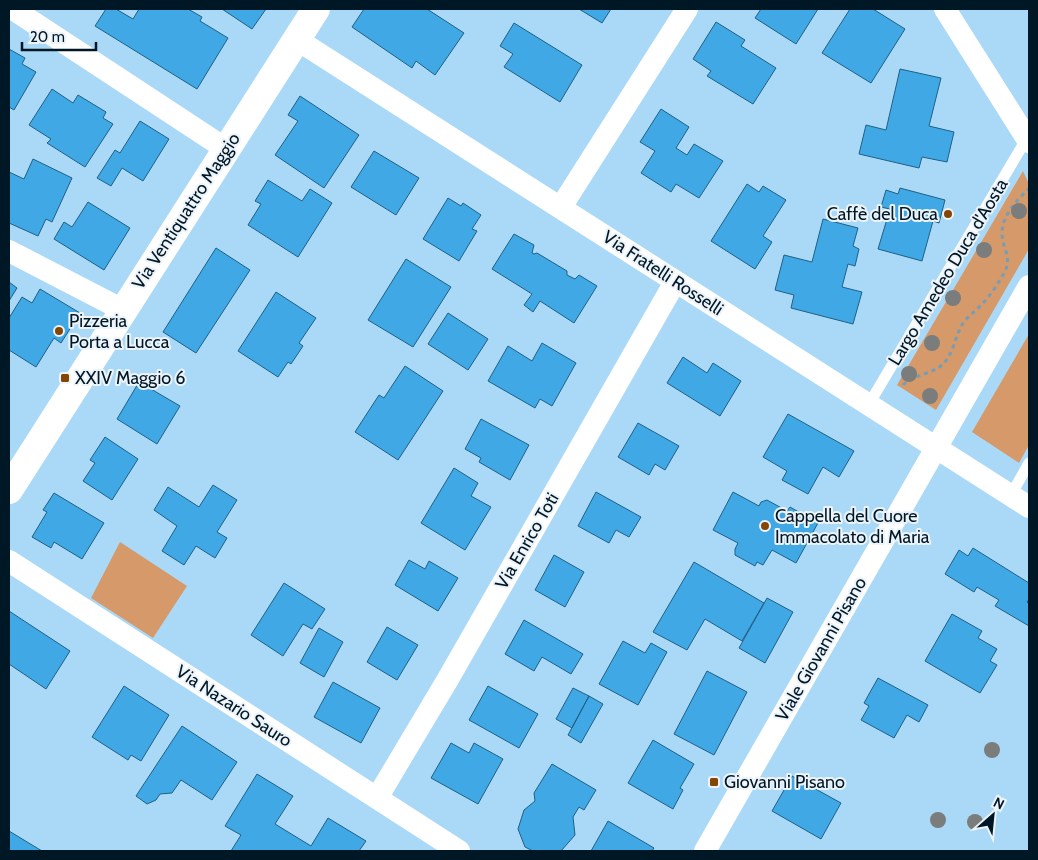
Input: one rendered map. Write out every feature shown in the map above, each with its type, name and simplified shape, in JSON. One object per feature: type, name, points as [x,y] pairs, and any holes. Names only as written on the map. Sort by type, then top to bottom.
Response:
[{"type":"street","points":[[13,9],[226,149]]},
{"type":"street","name":"Via Ventiquattro Maggio","points":[[9,490],[316,9]]},
{"type":"street","points":[[561,207],[687,9]]},
{"type":"street","points":[[944,9],[1028,140]]},
{"type":"street","name":"Via Fratelli Rosselli","points":[[296,39],[1020,501]]},
{"type":"street","points":[[9,251],[123,310]]},
{"type":"street","name":"Via Enrico Toti","points":[[377,798],[448,680],[675,282]]},
{"type":"street","points":[[936,448],[1029,286]]},
{"type":"street","name":"Viale Giovanni Pisano","points":[[705,851],[936,448]]},
{"type":"street","name":"Via Nazario Sauro","points":[[9,561],[459,851]]},
{"type":"lane","name":"Largo Amedeo Duca d'Aosta","points":[[877,410],[1028,140]]},
{"type":"lane","points":[[1020,501],[1029,463]]},
{"type":"path","points":[[877,410],[908,380],[932,372],[944,364],[964,322],[984,303],[1005,272],[1008,258],[1002,233],[1006,215],[1029,189]]},
{"type":"shaded area","points":[[1023,171],[1029,184],[1029,249],[936,410],[897,385]]},
{"type":"shaded area","points":[[1029,334],[1029,445],[1019,463],[972,432]]},
{"type":"shaded area","points":[[120,542],[187,586],[153,638],[91,598]]},
{"type":"building","points":[[106,9],[116,9],[133,19],[139,9],[188,9],[202,17],[200,21],[228,38],[197,89],[95,26]]},
{"type":"building","points":[[222,9],[266,9],[252,29]]},
{"type":"building","points":[[364,9],[427,9],[464,33],[435,75],[416,61],[412,68],[352,27]]},
{"type":"building","points":[[579,9],[611,9],[602,23]]},
{"type":"building","points":[[761,9],[818,9],[796,44],[755,18]]},
{"type":"building","points":[[850,9],[873,9],[905,29],[871,83],[822,53]]},
{"type":"building","points":[[716,22],[745,40],[741,46],[776,68],[753,104],[707,76],[711,71],[693,59]]},
{"type":"building","points":[[514,23],[582,65],[560,102],[504,67],[513,54],[500,46]]},
{"type":"building","points":[[9,49],[25,58],[22,64],[36,72],[14,110],[9,107]]},
{"type":"building","points":[[900,69],[941,78],[929,126],[954,132],[947,162],[922,157],[919,168],[859,154],[866,125],[886,130]]},
{"type":"building","points":[[52,89],[73,103],[78,95],[106,112],[103,118],[113,124],[85,167],[47,143],[51,139],[29,125]]},
{"type":"building","points":[[300,96],[359,135],[324,188],[275,155],[298,121],[288,115]]},
{"type":"building","points":[[661,109],[689,127],[676,148],[687,155],[694,144],[723,161],[699,198],[676,184],[671,192],[641,173],[655,151],[640,142]]},
{"type":"building","points":[[140,121],[169,139],[143,181],[122,168],[111,186],[97,178],[115,150],[120,153]]},
{"type":"building","points":[[374,151],[419,178],[396,215],[351,187]]},
{"type":"building","points":[[33,159],[72,178],[52,222],[46,219],[38,236],[9,223],[9,172],[24,179]]},
{"type":"building","points":[[268,180],[302,201],[310,189],[332,203],[298,257],[248,225],[261,204],[255,201]]},
{"type":"building","points":[[747,184],[759,192],[763,186],[786,200],[763,236],[772,242],[755,269],[711,241]]},
{"type":"building","points":[[900,188],[945,200],[939,223],[933,221],[922,261],[878,249],[890,209],[881,207],[886,190],[898,194]]},
{"type":"building","points":[[448,198],[461,206],[463,203],[481,215],[472,229],[477,231],[459,261],[423,239]]},
{"type":"building","points":[[88,202],[130,228],[104,270],[54,239],[64,222],[72,227]]},
{"type":"building","points":[[823,219],[858,228],[853,246],[859,249],[855,266],[848,264],[842,287],[862,292],[853,324],[791,308],[794,295],[775,290],[784,255],[812,262]]},
{"type":"building","points":[[514,234],[534,245],[532,253],[537,253],[567,271],[567,275],[575,279],[579,275],[597,286],[574,323],[540,301],[533,312],[524,305],[532,294],[492,269]]},
{"type":"building","points":[[216,248],[250,270],[196,353],[163,332]]},
{"type":"building","points":[[406,259],[451,287],[413,347],[368,320]]},
{"type":"building","points":[[9,282],[17,288],[9,301]]},
{"type":"building","points":[[40,289],[80,313],[61,343],[54,338],[36,367],[9,350],[9,318],[22,297],[32,303]]},
{"type":"building","points":[[276,292],[316,318],[299,343],[303,346],[291,364],[288,362],[278,377],[238,351]]},
{"type":"building","points":[[448,313],[488,339],[468,370],[428,344]]},
{"type":"building","points":[[542,343],[576,363],[552,406],[540,399],[535,408],[488,381],[508,346],[532,361]]},
{"type":"building","points":[[683,357],[707,373],[713,363],[741,381],[720,416],[667,383]]},
{"type":"building","points":[[405,366],[443,391],[398,460],[355,432],[379,395],[384,398]]},
{"type":"building","points":[[139,382],[180,406],[157,444],[117,419]]},
{"type":"building","points":[[788,414],[854,451],[839,477],[823,467],[808,494],[782,480],[787,471],[763,457]]},
{"type":"building","points":[[481,419],[529,445],[510,480],[479,462],[481,458],[465,449]]},
{"type":"building","points":[[638,423],[679,446],[665,470],[655,464],[649,475],[618,457]]},
{"type":"building","points":[[105,437],[138,459],[112,500],[83,481],[95,463],[90,460]]},
{"type":"building","points":[[454,468],[478,483],[471,496],[491,507],[465,550],[421,523]]},
{"type":"building","points":[[213,485],[237,500],[217,532],[227,538],[215,558],[196,546],[184,565],[162,551],[177,526],[154,510],[168,487],[199,507]]},
{"type":"building","points":[[596,492],[641,517],[629,537],[616,530],[609,543],[578,526]]},
{"type":"building","name":"Cappella del Cuore Immacolato di Maria","points":[[733,492],[759,506],[761,502],[767,500],[787,511],[790,507],[818,523],[796,563],[772,550],[763,565],[757,562],[755,566],[735,555],[738,543],[713,530]]},
{"type":"building","points":[[54,493],[104,523],[82,559],[54,542],[51,548],[32,537],[47,512],[43,510]]},
{"type":"building","points":[[973,548],[1029,583],[1029,599],[1027,602],[1029,604],[1029,626],[995,606],[999,600],[977,587],[974,592],[945,574],[959,550],[968,556]]},
{"type":"building","points":[[554,555],[584,572],[565,607],[535,590]]},
{"type":"building","points":[[409,560],[425,569],[429,561],[458,578],[438,611],[395,585]]},
{"type":"building","points":[[694,562],[764,603],[742,641],[705,619],[687,650],[653,632]]},
{"type":"building","points":[[284,583],[325,609],[312,629],[303,624],[283,656],[251,635]]},
{"type":"building","points":[[767,598],[793,612],[765,663],[739,648]]},
{"type":"building","points":[[9,611],[70,651],[46,689],[9,664]]},
{"type":"building","points":[[952,614],[982,631],[978,638],[997,649],[990,661],[997,665],[980,693],[925,661]]},
{"type":"building","points":[[524,620],[583,654],[571,674],[542,657],[534,671],[505,654]]},
{"type":"building","points":[[387,627],[418,645],[397,680],[367,662]]},
{"type":"building","points":[[319,628],[343,642],[324,677],[300,663]]},
{"type":"building","points":[[623,641],[645,653],[651,643],[667,652],[638,705],[599,684]]},
{"type":"building","points":[[707,671],[747,692],[714,755],[674,734]]},
{"type":"building","points":[[878,678],[928,705],[919,722],[907,715],[894,738],[861,720],[869,706],[864,703]]},
{"type":"building","points":[[333,682],[380,708],[361,743],[314,717]]},
{"type":"building","points":[[124,686],[169,715],[141,761],[131,755],[128,760],[92,737]]},
{"type":"building","points":[[488,686],[538,714],[519,748],[469,720]]},
{"type":"building","points":[[573,688],[589,696],[572,728],[556,719]]},
{"type":"building","points":[[589,696],[603,704],[581,743],[568,735]]},
{"type":"building","points":[[182,726],[237,762],[212,800],[181,780],[172,793],[160,794],[156,800],[147,804],[136,796]]},
{"type":"building","points":[[653,740],[694,764],[680,788],[683,790],[673,809],[628,783]]},
{"type":"building","points":[[451,743],[469,753],[474,743],[503,759],[478,804],[431,778]]},
{"type":"building","points":[[552,764],[596,790],[584,810],[579,807],[573,817],[575,835],[561,851],[533,851],[525,847],[518,829],[524,810],[535,801],[534,793]]},
{"type":"building","points":[[257,774],[293,796],[275,824],[311,846],[328,818],[366,841],[359,851],[231,851],[241,835],[225,826]]},
{"type":"building","points":[[792,776],[841,803],[821,839],[772,811]]},
{"type":"building","points":[[608,821],[654,848],[652,851],[591,851]]},
{"type":"building","points":[[9,831],[42,851],[9,851]]},
{"type":"place","name":"Caffè del Duca","points":[[948,214]]},
{"type":"place","name":"Pizzeria Porta a Lucca","points":[[59,331]]},
{"type":"place","name":"XXIV Maggio 6","points":[[65,378]]},
{"type":"place","name":"Cappella del Cuore Immacolato di Maria","points":[[765,526]]},
{"type":"place","name":"Giovanni Pisano","points":[[714,782]]}]
